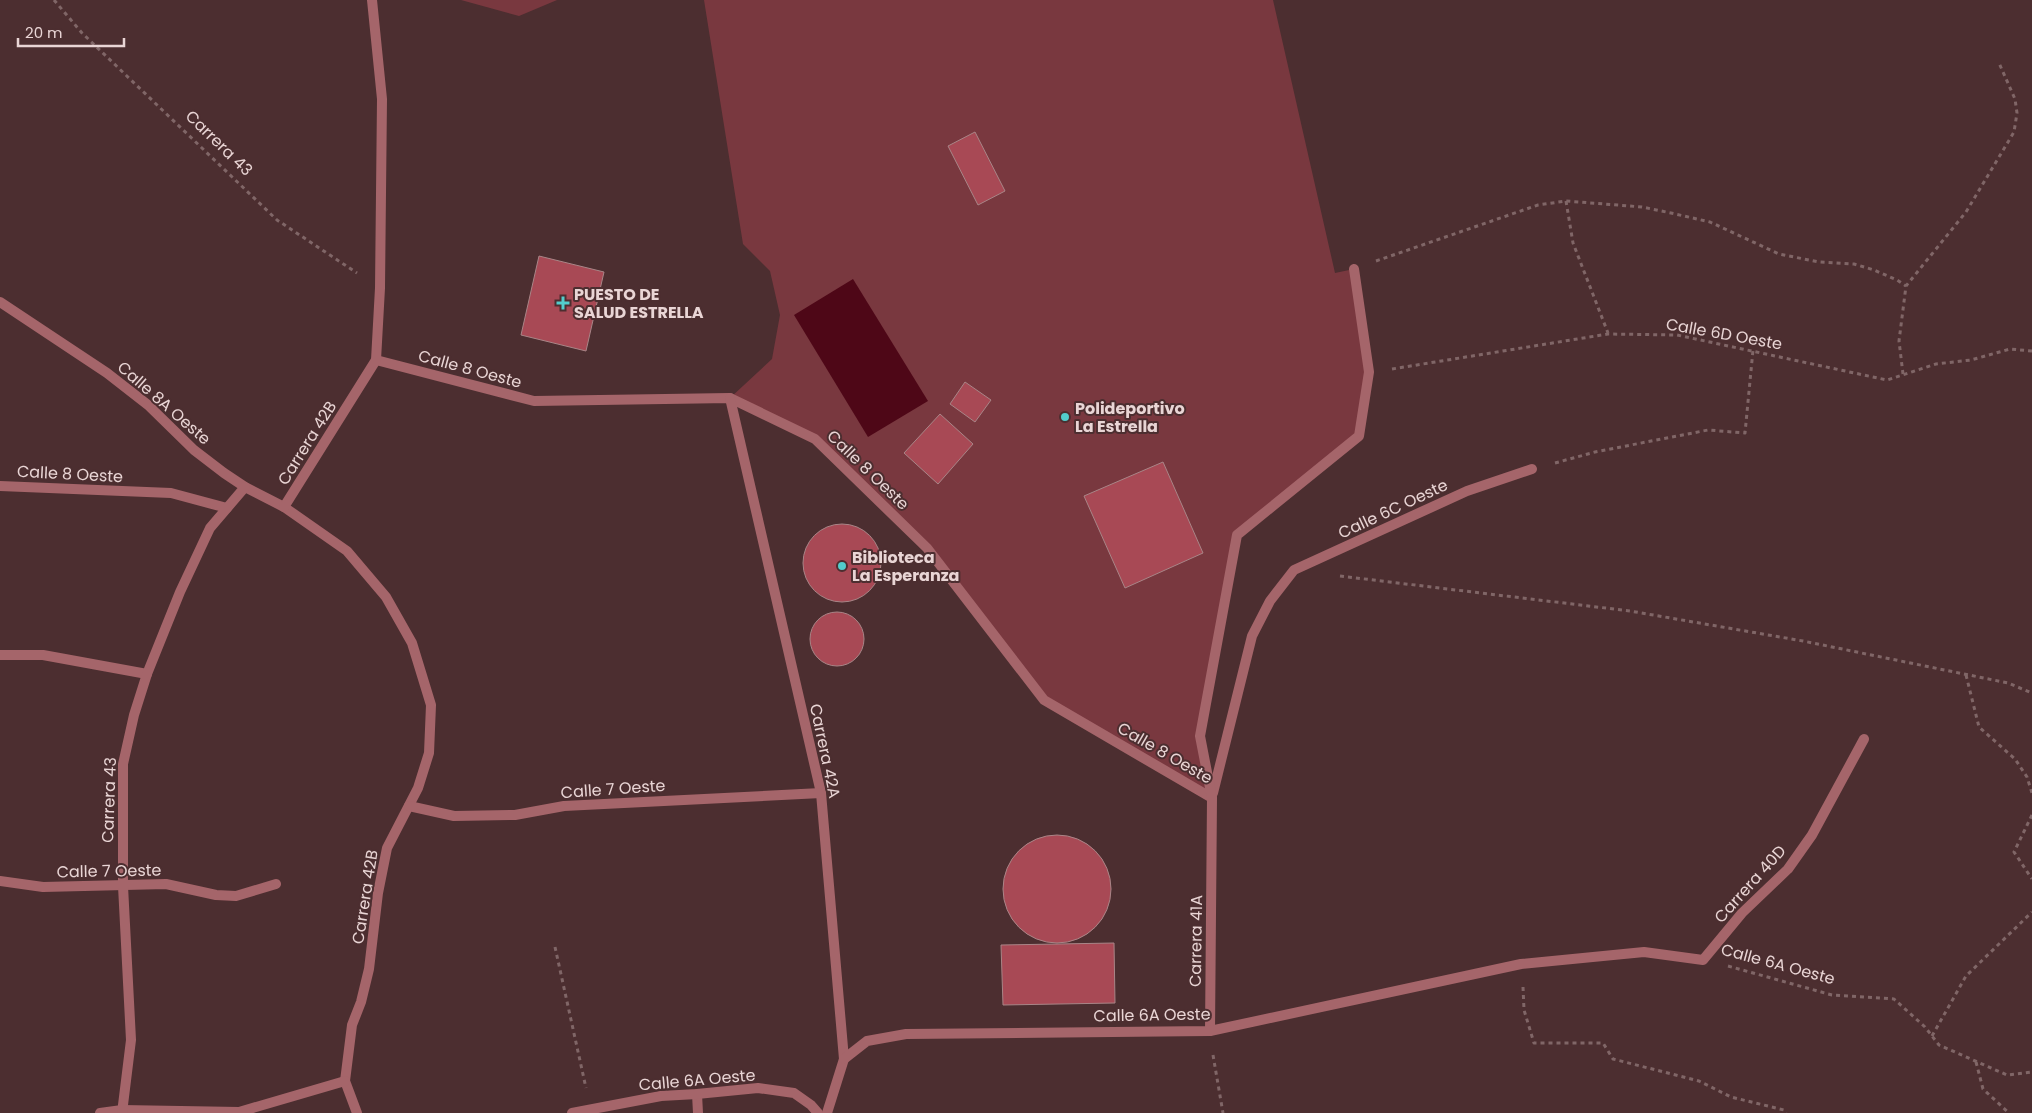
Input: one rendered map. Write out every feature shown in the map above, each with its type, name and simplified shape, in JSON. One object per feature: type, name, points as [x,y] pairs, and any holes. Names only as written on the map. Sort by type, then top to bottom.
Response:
[{"type":"street","name":"Carrera 42B","points":[[345,1081],[352,1025],[369,968],[378,893],[387,848],[418,788],[428,753],[431,705],[412,644],[386,597],[347,551],[284,507],[376,360],[380,288],[382,99],[372,0]]},
{"type":"street","points":[[1212,798],[1200,736],[1237,535],[1359,436],[1369,372],[1354,268]]},
{"type":"street","name":"Calle 8A Oeste","points":[[0,302],[107,373],[148,405],[194,450],[245,487],[284,507]]},
{"type":"street","name":"Calle 8 Oeste","points":[[376,360],[534,401],[730,398],[815,439],[927,548],[1044,700],[1212,798]]},
{"type":"street","name":"Carrera 42A","points":[[730,398],[821,793],[844,1059],[827,1113]]},
{"type":"street","name":"Calle 6C Oeste","points":[[1212,798],[1252,636],[1270,601],[1294,570],[1467,491],[1532,469]]},
{"type":"street","name":"Calle 8 Oeste","points":[[0,486],[171,493],[227,508]]},
{"type":"street","name":"Carrera 43","points":[[122,1112],[131,1040],[123,886],[123,764],[134,715],[147,674],[180,592],[210,528],[245,487]]},
{"type":"street","points":[[0,655],[43,655],[147,674]]},
{"type":"street","name":"Carrera 40D","points":[[1704,960],[1742,913],[1788,869],[1812,835],[1864,739]]},
{"type":"street","name":"Calle 7 Oeste","points":[[408,806],[454,816],[515,815],[564,806],[821,793]]},
{"type":"street","name":"Carrera 41A","points":[[1210,1031],[1212,798]]},
{"type":"street","name":"Calle 7 Oeste","points":[[0,881],[43,887],[166,884],[216,895],[236,896],[276,884]]},
{"type":"street","name":"Calle 6A Oeste","points":[[844,1059],[867,1041],[906,1034],[1210,1031],[1521,964],[1644,952],[1704,960]]},
{"type":"street","points":[[100,1113],[239,1112],[345,1081],[357,1113]]},
{"type":"street","name":"Calle 6A Oeste","points":[[572,1113],[661,1096],[758,1088],[794,1093],[818,1113]]},
{"type":"street","points":[[697,1094],[698,1113]]},
{"type":"path","name":"Carrera 43","points":[[54,0],[82,32],[277,220],[380,288]]},
{"type":"path","points":[[1903,374],[1899,341],[1906,286],[1966,212],[2014,132],[2017,113],[2015,99],[1999,63]]},
{"type":"path","points":[[1354,268],[1538,205],[1566,201],[1642,207],[1710,222],[1779,254],[1820,262],[1854,264],[1882,273],[1906,286]]},
{"type":"path","points":[[1566,201],[1573,243],[1608,334]]},
{"type":"path","name":"Calle 6D Oeste","points":[[1369,372],[1608,334],[1677,335],[1887,380],[1936,364],[1971,360],[2010,349],[2032,351]]},
{"type":"path","points":[[1532,469],[1595,452],[1708,430],[1744,433],[1753,350]]},
{"type":"path","points":[[1294,570],[1630,611],[1803,641],[2008,683],[2032,693]]},
{"type":"path","points":[[1966,675],[1979,727],[2015,759],[2027,777],[2032,793]]},
{"type":"path","points":[[2032,815],[2014,852],[2032,879]]},
{"type":"path","points":[[1932,1036],[1966,976],[2032,912]]},
{"type":"path","points":[[555,947],[590,1109]]},
{"type":"path","name":"Calle 6A Oeste","points":[[1704,960],[1832,995],[1894,999],[1940,1045],[2007,1075],[2032,1072]]},
{"type":"path","points":[[1521,964],[1524,1010],[1534,1043],[1603,1043],[1613,1059],[1699,1081],[1731,1097],[1784,1110],[1786,1113]]},
{"type":"path","points":[[1210,1031],[1223,1113]]},
{"type":"path","points":[[1976,1061],[1983,1089],[2009,1113]]},
{"type":"shaded area","points":[[461,0],[557,0],[519,16]]},
{"type":"shaded area","name":"Polideportivo La Estrella","points":[[704,0],[1273,0],[1335,273],[1354,269],[1369,372],[1359,436],[1237,535],[1200,736],[1212,798],[1044,700],[927,548],[815,439],[730,398],[772,359],[780,315],[770,271],[743,244]]},
{"type":"shaded area","points":[[853,279],[928,401],[868,437],[794,315]]},
{"type":"building","points":[[975,132],[1005,191],[978,205],[948,146]]},
{"type":"building","name":"PUESTO DE SALUD ESTRELLA","points":[[539,256],[604,272],[586,351],[521,335]]},
{"type":"building","points":[[965,382],[991,400],[975,422],[950,404]]},
{"type":"building","points":[[940,414],[973,444],[938,484],[904,453]]},
{"type":"building","points":[[1163,462],[1203,553],[1125,588],[1084,496]]},
{"type":"building","name":"Biblioteca La Esperanza","points":[[842,524],[857,527],[870,535],[878,548],[881,563],[878,578],[870,591],[857,599],[842,602],[827,599],[814,591],[806,578],[803,563],[806,548],[814,535],[827,527]]},
{"type":"building","points":[[832,612],[842,612],[852,616],[860,624],[864,639],[860,654],[852,662],[842,666],[832,666],[822,662],[814,654],[810,644],[810,634],[814,624],[822,616]]},
{"type":"building","points":[[1057,835],[1078,839],[1095,851],[1107,868],[1111,889],[1107,910],[1095,927],[1078,939],[1057,943],[1036,939],[1019,927],[1007,910],[1003,889],[1007,868],[1019,851],[1036,839]]},
{"type":"building","points":[[1114,943],[1115,1003],[1003,1005],[1001,945]]},
{"type":"place","name":"PUESTO DE SALUD ESTRELLA","points":[[563,303]]},
{"type":"place","name":"Polideportivo La Estrella","points":[[1065,417]]},
{"type":"place","name":"Biblioteca La Esperanza","points":[[842,566]]}]
